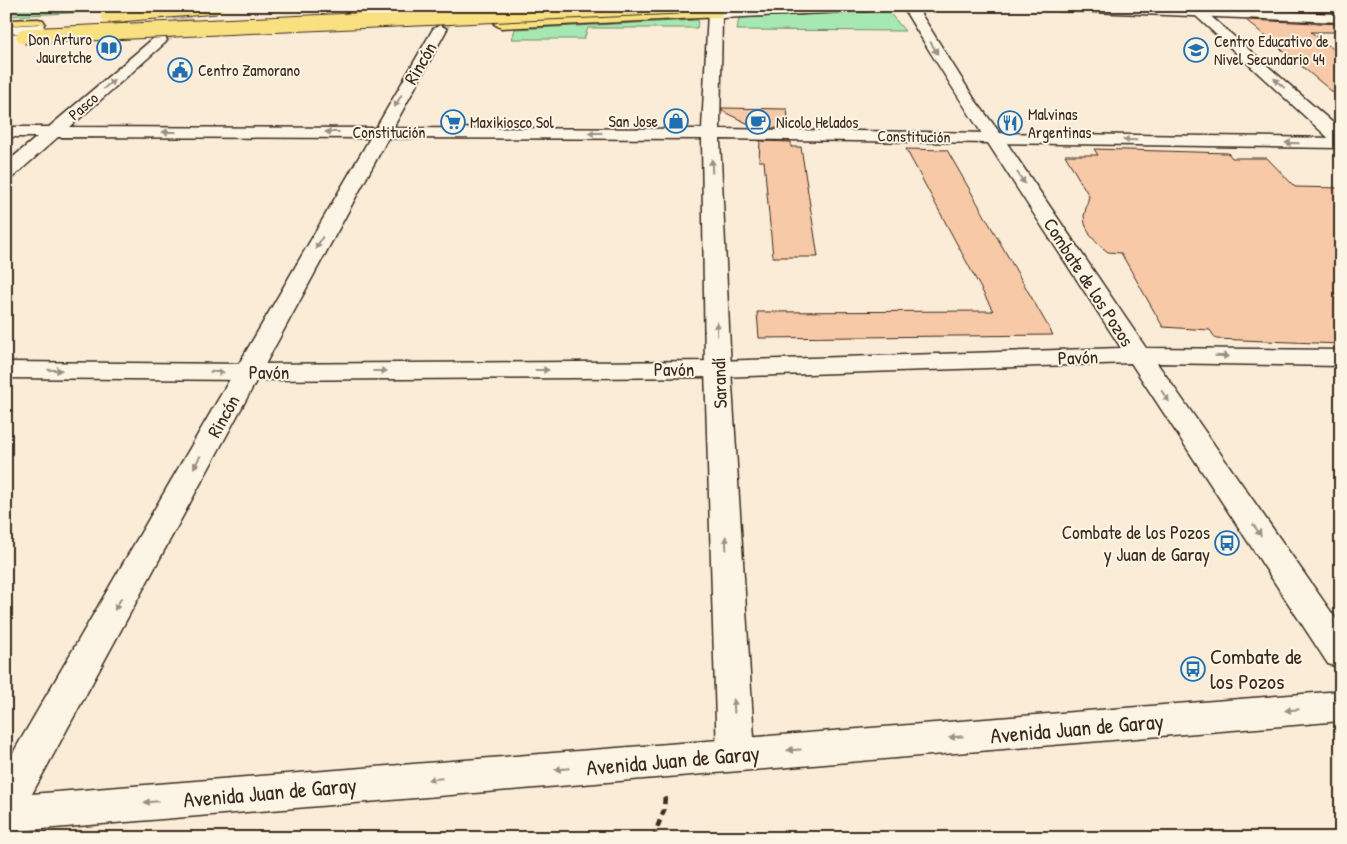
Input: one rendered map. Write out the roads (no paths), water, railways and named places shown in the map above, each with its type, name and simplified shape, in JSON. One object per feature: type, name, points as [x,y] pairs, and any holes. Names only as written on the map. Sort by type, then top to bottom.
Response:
[{"type":"highway","points":[[93,17],[216,6]]},
{"type":"highway","points":[[6,24],[403,6]]},
{"type":"highway","points":[[6,37],[679,6]]},
{"type":"highway","points":[[24,36],[174,37],[501,24],[715,13]]},
{"type":"highway","points":[[38,23],[56,21]]},
{"type":"street","points":[[715,13],[884,6]]},
{"type":"street","name":"Combate de los Pozos","points":[[909,6],[968,102],[994,137],[1138,355],[1341,654]]},
{"type":"street","points":[[1040,6],[1193,9],[1341,18]]},
{"type":"street","points":[[1193,9],[1341,140]]},
{"type":"street","name":"Sarandí","points":[[715,13],[711,134],[718,369],[736,754]]},
{"type":"street","name":"Rincón","points":[[6,803],[380,132],[440,29]]},
{"type":"street","name":"Pasco","points":[[6,173],[160,40]]},
{"type":"street","name":"Constitución","points":[[6,132],[711,134],[1341,143]]},
{"type":"street","name":"Pavón","points":[[6,370],[247,372],[718,369],[1138,355],[1341,358]]},
{"type":"street","name":"Avenida Juan de Garay","points":[[6,814],[1341,706]]},
{"type":"lane","points":[[6,30],[513,6]]},
{"type":"tunnel","points":[[160,40],[198,6]]},
{"type":"tunnel","points":[[440,29],[454,6]]},
{"type":"place","name":"Don Arturo Jauretche","points":[[109,48]]},
{"type":"place","name":"Centro Educativo de Nivel Secundario 44","points":[[1196,50]]},
{"type":"place","name":"Centro Zamorano","points":[[180,70]]},
{"type":"place","name":"San Jose","points":[[676,121]]},
{"type":"place","name":"Maxikiosco Sol","points":[[453,122]]},
{"type":"place","name":"Nicolo Helados","points":[[758,122]]},
{"type":"place","name":"Malvinas Argentinas","points":[[1010,123]]},
{"type":"place","name":"Combate de los Pozos y Juan de Garay","points":[[1227,543]]},
{"type":"place","name":"Combate de los Pozos","points":[[1193,669]]}]
